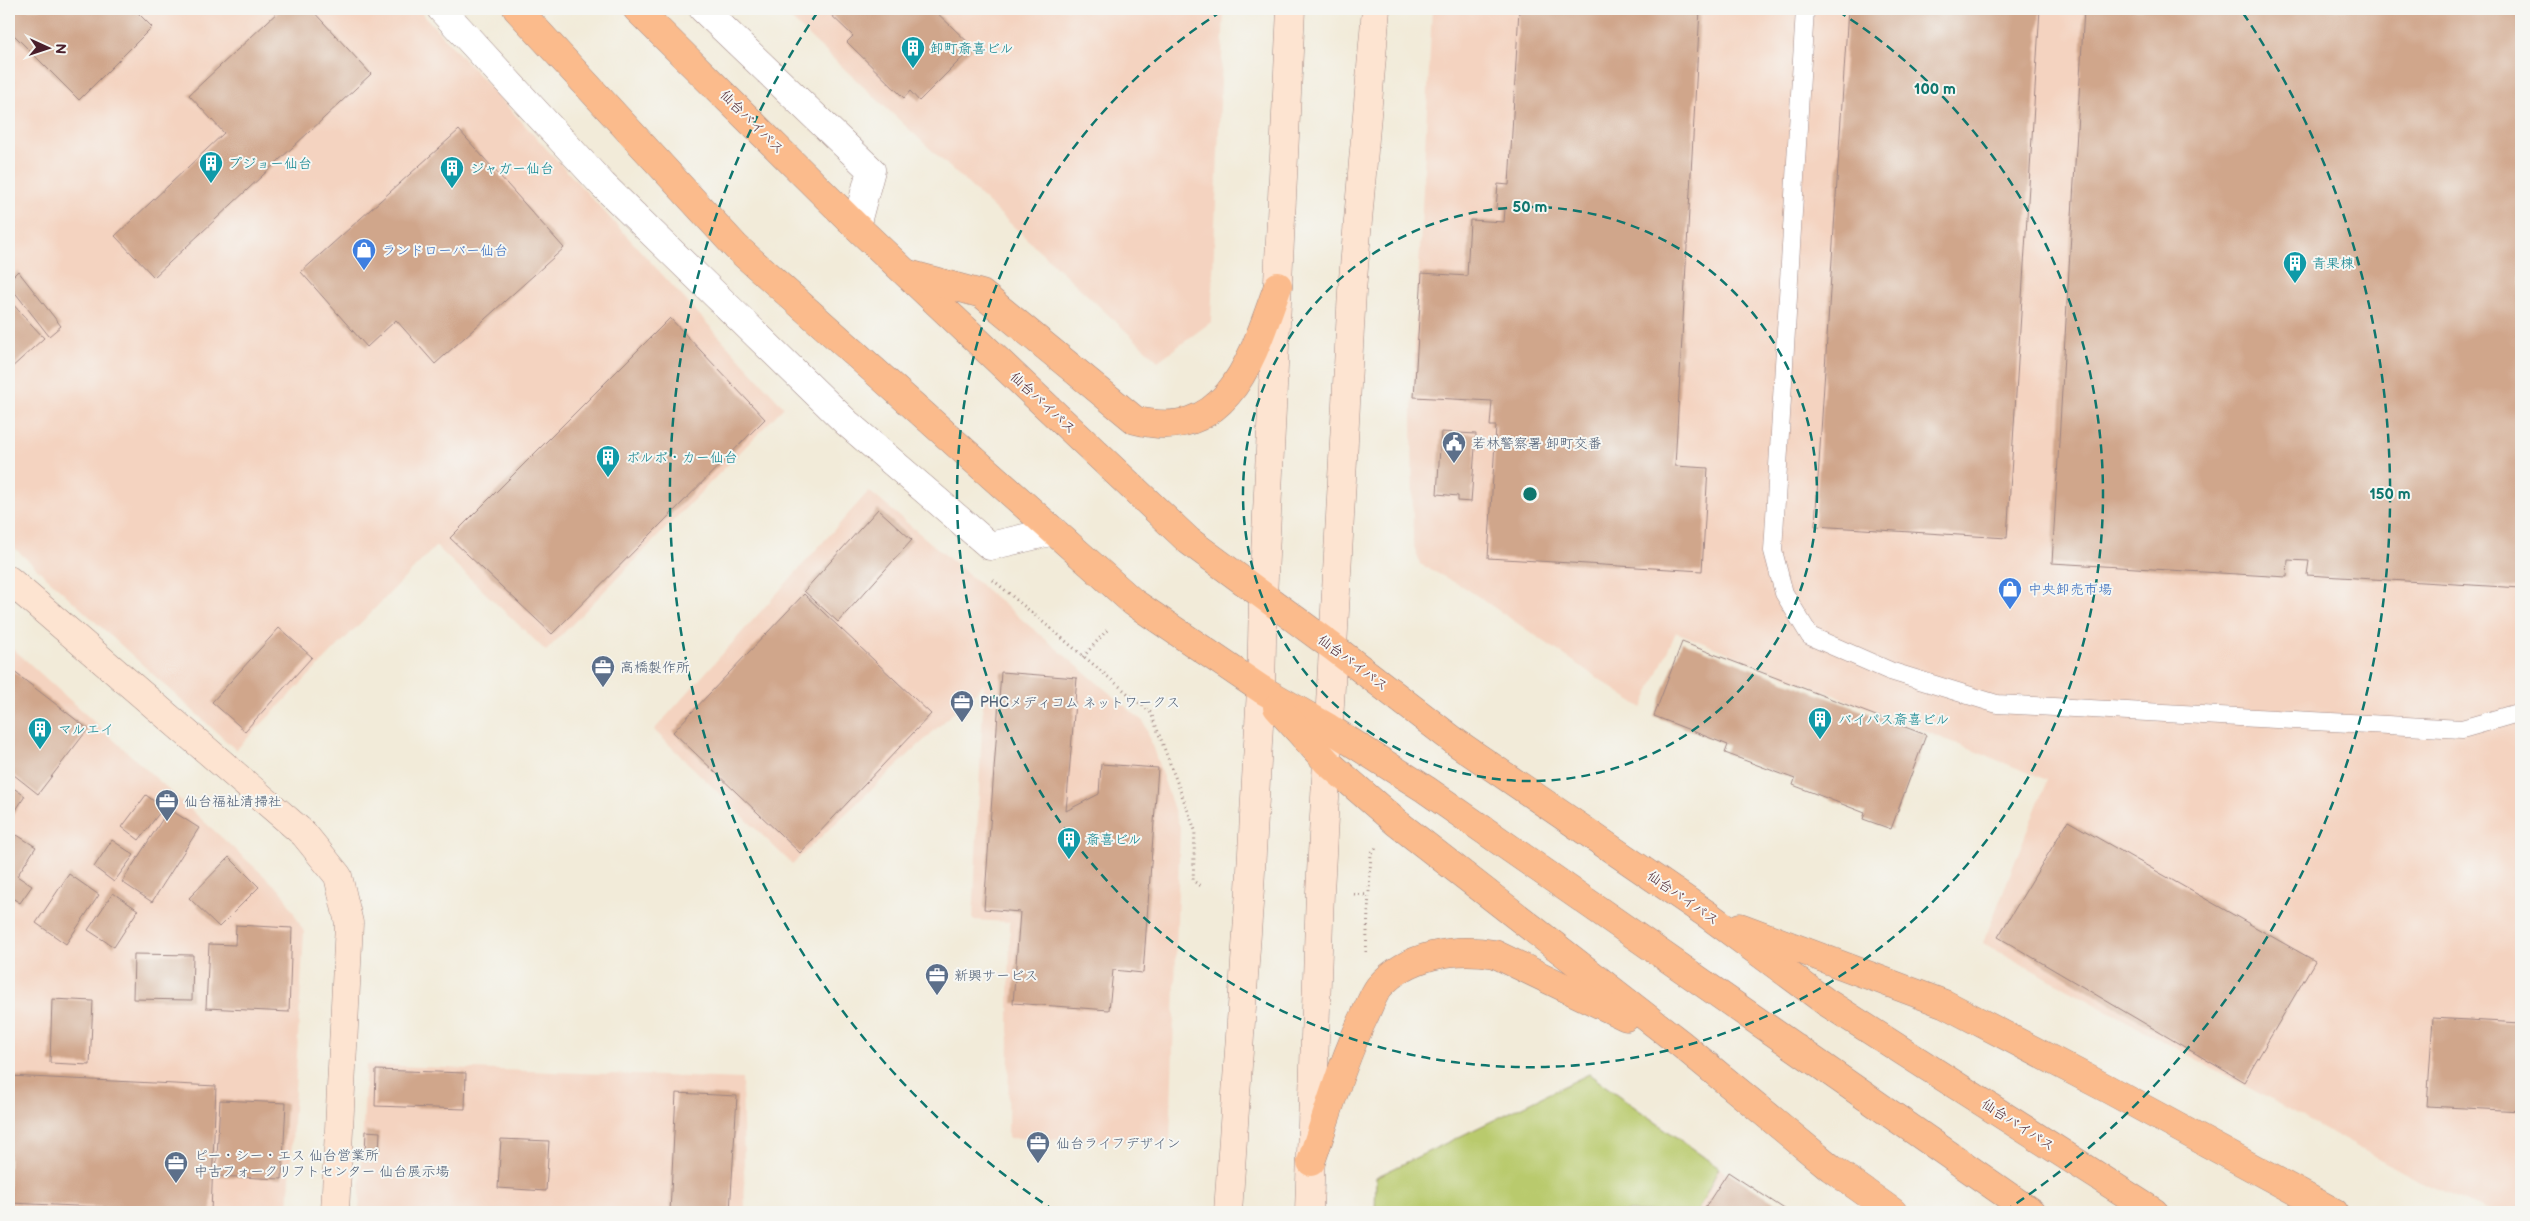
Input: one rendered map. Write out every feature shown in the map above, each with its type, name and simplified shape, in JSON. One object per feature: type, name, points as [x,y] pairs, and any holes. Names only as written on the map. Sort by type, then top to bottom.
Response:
[{"type":"highway","points":[[517,9],[736,247],[1134,602],[1261,689],[1329,728],[1425,789],[2031,1212]]},
{"type":"highway","name":"仙台バイパス","points":[[637,9],[856,226],[1189,541],[1334,648],[1457,743],[1708,914],[1826,1002],[2154,1212]]},
{"type":"highway","points":[[905,272],[982,294],[1135,420],[1155,425],[1192,421],[1220,403],[1237,383],[1257,342],[1278,286]]},
{"type":"highway","points":[[1261,689],[1327,762],[1396,823],[1681,1044],[1832,1168],[1892,1212]]},
{"type":"highway","points":[[1708,914],[1945,1004],[2106,1088],[2334,1212]]},
{"type":"highway","points":[[1311,1162],[1353,1039],[1377,990],[1402,967],[1441,953],[1471,950],[1495,954],[1681,1044]]},
{"type":"street","points":[[440,9],[603,185],[847,423],[990,546],[1054,531]]},
{"type":"street","points":[[703,9],[871,170],[856,226]]},
{"type":"street","points":[[1228,1212],[1261,689],[1263,597],[1291,9]]},
{"type":"street","points":[[1309,1212],[1327,762],[1352,291],[1376,9]]},
{"type":"street","points":[[9,580],[304,834],[338,876],[349,923],[335,1212]]},
{"type":"lane","points":[[1805,9],[1773,551],[1784,593],[1810,636],[1890,671],[1997,704],[2462,729],[2521,712]]},
{"type":"path","points":[[1083,657],[1108,629]]},
{"type":"path","points":[[1366,961],[1371,853],[1381,843]]},
{"type":"path","points":[[1350,894],[1368,895]]},
{"type":"shaded area","points":[[9,9],[418,9],[784,407],[546,651],[436,546],[236,750],[9,543]]},
{"type":"shaded area","points":[[780,9],[1224,9],[1211,322],[1158,361]]},
{"type":"shaded area","name":"中央卸売市場","points":[[1432,9],[2521,9],[2521,1212],[2490,1212],[2418,1180],[1983,943],[2047,780],[1676,632],[1642,708],[1467,589],[1420,564],[1413,543],[1412,409]]},
{"type":"shaded area","points":[[869,491],[1144,722],[1180,827],[1170,1143],[1008,1138],[1010,922],[973,920],[984,684],[792,864],[654,730]]},
{"type":"shaded area","points":[[9,645],[283,893],[304,932],[288,1212],[9,1212]]},
{"type":"shaded area","points":[[366,1065],[742,1079],[745,1212],[359,1212]]},
{"type":"shaded area","points":[[1719,1168],[1785,1212],[1697,1212]]},
{"type":"green space","points":[[1589,1074],[1719,1168],[1697,1212],[1375,1212],[1376,1177]]},
{"type":"building","points":[[9,9],[134,9],[152,27],[79,100],[9,30]]},
{"type":"building","name":"プジョー仙台","points":[[281,9],[311,9],[371,74],[154,277],[115,236],[224,133],[189,95]]},
{"type":"building","name":"卸町斎喜ビル","points":[[825,9],[933,9],[973,47],[919,101],[910,91],[904,98],[847,42],[853,36]]},
{"type":"building","points":[[1519,9],[1700,9],[1675,466],[1708,468],[1702,571],[1488,558],[1496,426],[1490,426],[1492,401],[1414,397],[1422,273],[1467,276],[1470,220],[1504,222],[1505,209],[1496,209],[1498,184],[1509,185]]},
{"type":"building","points":[[1848,9],[2040,9],[2007,538],[1815,526]]},
{"type":"building","name":"青果棟","points":[[2084,9],[2521,9],[2521,588],[2307,575],[2309,561],[2288,560],[2287,577],[2052,563]]},
{"type":"building","name":"ジャガー仙台","points":[[459,130],[564,248],[435,364],[396,320],[367,347],[301,272]]},
{"type":"building","points":[[18,271],[61,326],[49,336],[9,285],[9,280]]},
{"type":"building","points":[[9,300],[44,338],[9,370]]},
{"type":"building","name":"ボルボ・カー仙台","points":[[670,318],[765,419],[552,634],[450,538]]},
{"type":"building","points":[[1441,432],[1476,434],[1471,502],[1458,501],[1458,496],[1437,494]]},
{"type":"building","points":[[878,509],[912,540],[838,622],[804,591]]},
{"type":"building","points":[[804,594],[931,714],[800,853],[673,732]]},
{"type":"building","points":[[279,628],[312,657],[245,731],[212,702]]},
{"type":"building","name":"バイパス斎喜ビル","points":[[1682,642],[1926,735],[1891,829],[1863,819],[1865,813],[1793,785],[1795,779],[1725,753],[1728,745],[1654,716]]},
{"type":"building","name":"マルエイ","points":[[9,668],[88,729],[38,794],[9,771]]},
{"type":"building","name":"斎喜ビル","points":[[1001,672],[1077,678],[1066,811],[1099,794],[1101,764],[1158,768],[1143,973],[1113,970],[1109,1010],[1013,1003],[1020,912],[984,909]]},
{"type":"building","points":[[9,785],[25,796],[9,821]]},
{"type":"building","points":[[146,795],[163,808],[139,840],[122,827]]},
{"type":"building","points":[[169,809],[199,828],[152,902],[122,882]]},
{"type":"building","points":[[2068,821],[2315,961],[2244,1082],[1998,937]]},
{"type":"building","points":[[17,835],[36,847],[17,876],[32,886],[20,903],[9,896],[9,849]]},
{"type":"building","points":[[112,840],[134,855],[114,882],[94,867]]},
{"type":"building","points":[[229,857],[259,887],[219,927],[189,898]]},
{"type":"building","points":[[69,874],[99,895],[66,944],[36,923]]},
{"type":"building","points":[[113,893],[138,910],[114,947],[88,930]]},
{"type":"building","points":[[236,925],[292,928],[289,1012],[206,1008],[209,944],[235,945]]},
{"type":"building","points":[[134,954],[193,955],[192,1000],[133,999]]},
{"type":"building","points":[[52,999],[93,1001],[90,1065],[50,1063]]},
{"type":"building","points":[[2433,1018],[2521,1023],[2521,1111],[2427,1106]]},
{"type":"building","points":[[376,1070],[466,1073],[465,1109],[375,1106]]},
{"type":"building","points":[[9,1076],[216,1086],[211,1212],[9,1203]]},
{"type":"building","points":[[676,1093],[737,1096],[730,1212],[670,1212]]},
{"type":"building","points":[[220,1100],[286,1103],[282,1179],[216,1176]]},
{"type":"building","points":[[366,1131],[380,1132],[379,1153],[365,1153]]},
{"type":"building","points":[[501,1139],[549,1141],[546,1191],[498,1188]]},
{"type":"building","points":[[1728,1172],[1789,1212],[1702,1212]]},
{"type":"place","name":"卸町斎喜ビル","points":[[913,69]]},
{"type":"place","name":"プジョー仙台","points":[[211,184]]},
{"type":"place","name":"ジャガー仙台","points":[[452,189]]},
{"type":"place","name":"ランドローバー仙台","points":[[364,271]]},
{"type":"place","name":"青果棟","points":[[2295,284]]},
{"type":"place","name":"若林警察署 卸町交番","points":[[1454,464]]},
{"type":"place","name":"ボルボ・カー仙台","points":[[608,478]]},
{"type":"place","name":"中央卸売市場","points":[[2010,610]]},
{"type":"place","name":"高橋製作所","points":[[603,688]]},
{"type":"place","name":"PHCメディコム ネットワークス","points":[[962,723]]},
{"type":"place","name":"バイパス斎喜ビル","points":[[1820,740]]},
{"type":"place","name":"マルエイ","points":[[40,750]]},
{"type":"place","name":"仙台福祉清掃社","points":[[167,822]]},
{"type":"place","name":"斎喜ビル","points":[[1069,860]]},
{"type":"place","name":"新興サービス","points":[[937,996]]},
{"type":"place","name":"仙台ライフデザイン","points":[[1038,1164]]},
{"type":"place","name":"ピー・シー・エス 仙台営業所 中古フォークリフトセンター 仙台展示場","points":[[176,1184]]}]
